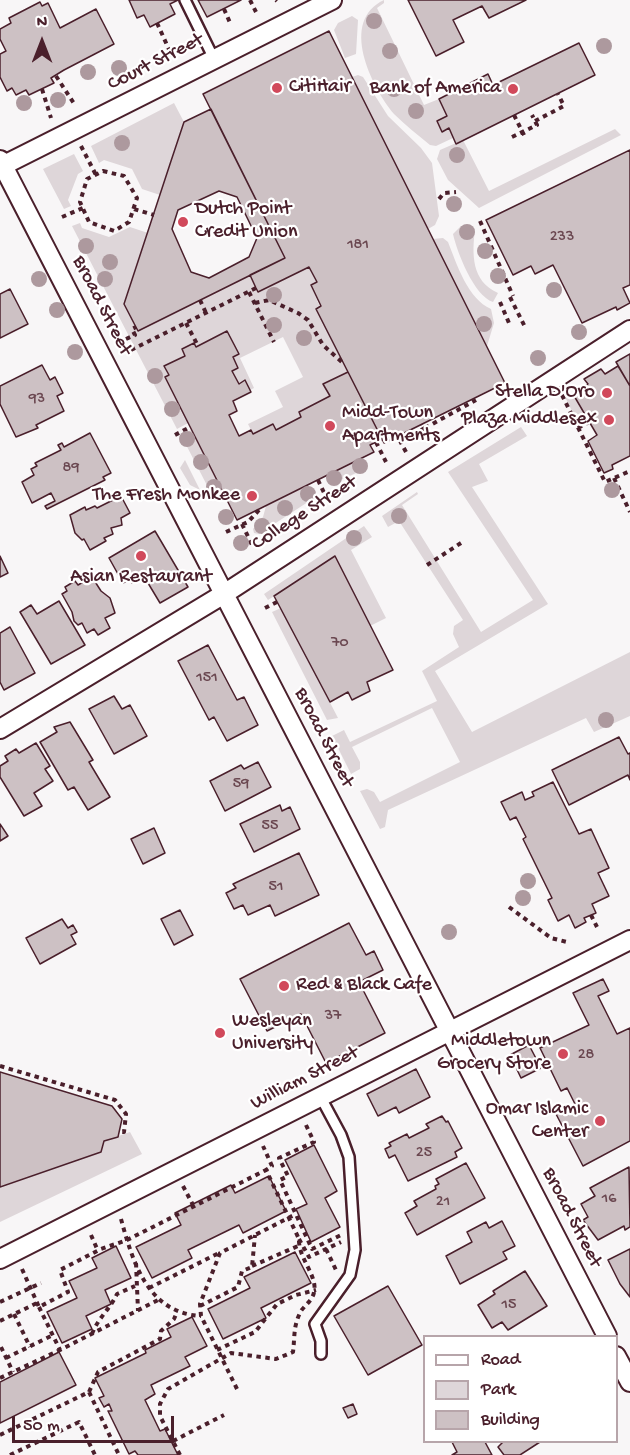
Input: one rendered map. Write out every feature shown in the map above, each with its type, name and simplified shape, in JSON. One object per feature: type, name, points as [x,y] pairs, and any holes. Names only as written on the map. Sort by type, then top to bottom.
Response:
[{"type":"street","name":"Court Street","points":[[1,164],[332,0]]},
{"type":"street","name":"Broad Street","points":[[1,164],[606,1335]]},
{"type":"street","name":"College Street","points":[[0,729],[224,594],[630,330]]},
{"type":"street","name":"William Street","points":[[0,1259],[630,940]]},
{"type":"street","points":[[618,1360],[630,1382]]},
{"type":"lane","points":[[185,0],[214,59]]},
{"type":"lane","points":[[320,1096],[341,1135],[349,1157],[355,1250],[350,1275],[315,1324],[321,1341],[321,1354]]},
{"type":"path","points":[[250,0],[256,12]]},
{"type":"path","points":[[224,9],[231,25]]},
{"type":"path","points":[[157,23],[172,56]]},
{"type":"path","points":[[56,76],[75,105]]},
{"type":"path","points":[[42,88],[51,118]]},
{"type":"path","points":[[535,121],[564,106],[558,94]]},
{"type":"path","points":[[514,115],[526,139]]},
{"type":"path","points":[[512,137],[537,124],[532,115]]},
{"type":"path","points":[[80,145],[96,175]]},
{"type":"path","points":[[103,171],[124,176],[137,198],[129,222],[114,231],[89,222],[83,208],[80,202],[87,179],[103,171]]},
{"type":"path","points":[[439,199],[444,193],[456,192]]},
{"type":"path","points":[[62,217],[83,208]]},
{"type":"path","points":[[134,209],[154,215]]},
{"type":"path","points":[[480,221],[526,329]]},
{"type":"path","points":[[131,350],[256,288]]},
{"type":"path","points":[[249,292],[274,342]]},
{"type":"path","points":[[200,300],[206,313]]},
{"type":"path","points":[[255,303],[268,300],[298,313],[308,320],[323,345],[344,364]]},
{"type":"path","points":[[500,302],[509,322]]},
{"type":"path","points":[[186,323],[197,344]]},
{"type":"path","points":[[126,339],[135,335],[132,329],[136,327]]},
{"type":"path","points":[[561,393],[605,482],[630,471]]},
{"type":"path","points":[[406,452],[400,441],[438,418],[476,400]]},
{"type":"path","points":[[578,428],[590,422]]},
{"type":"path","points":[[176,435],[190,427]]},
{"type":"path","points":[[376,442],[386,462]]},
{"type":"path","points":[[614,478],[630,512]]},
{"type":"path","points":[[318,480],[326,497]]},
{"type":"path","points":[[226,532],[242,524],[259,510]]},
{"type":"path","points":[[236,527],[237,520]]},
{"type":"path","points":[[242,524],[252,545]]},
{"type":"path","points":[[428,566],[461,543]]},
{"type":"path","points":[[265,608],[278,602]]},
{"type":"path","points":[[509,907],[551,938],[567,942]]},
{"type":"path","points":[[591,915],[597,927]]},
{"type":"path","points":[[0,1066],[115,1100],[126,1114],[124,1132],[119,1131]]},
{"type":"path","points":[[272,1184],[288,1176],[279,1158],[314,1142],[305,1124]]},
{"type":"path","points":[[0,1321],[68,1292],[60,1270],[98,1251],[127,1240],[272,1166],[262,1145]]},
{"type":"path","points":[[266,1170],[298,1239],[309,1257],[343,1241]]},
{"type":"path","points":[[280,1180],[312,1249],[344,1234],[343,1228]]},
{"type":"path","points":[[182,1186],[193,1205]]},
{"type":"path","points":[[149,1288],[296,1214]]},
{"type":"path","points":[[121,1217],[136,1262],[158,1300],[177,1312],[201,1316]]},
{"type":"path","points":[[90,1232],[98,1251]]},
{"type":"path","points":[[252,1267],[255,1235]]},
{"type":"path","points":[[180,1455],[160,1416],[160,1404],[168,1389],[222,1359],[240,1352],[276,1359],[293,1352],[291,1335],[315,1291],[314,1281],[298,1246],[298,1239]]},
{"type":"path","points":[[200,1307],[238,1287],[242,1271],[298,1246]]},
{"type":"path","points":[[326,1250],[336,1271]]},
{"type":"path","points":[[220,1253],[200,1307],[201,1316],[237,1389]]},
{"type":"path","points":[[136,1262],[135,1286],[138,1311]]},
{"type":"path","points":[[21,1267],[60,1350]]},
{"type":"path","points":[[0,1302],[41,1282]]},
{"type":"path","points":[[92,1334],[98,1318],[111,1307],[117,1294],[135,1286]]},
{"type":"path","points":[[217,1350],[255,1332],[278,1304],[296,1295],[315,1291]]},
{"type":"path","points":[[0,1378],[158,1300]]},
{"type":"path","points":[[0,1435],[89,1392],[98,1372],[160,1339],[161,1331],[177,1312]]},
{"type":"path","points":[[14,1314],[30,1347]]},
{"type":"path","points":[[6,1358],[53,1335]]},
{"type":"path","points":[[1,1347],[13,1372]]},
{"type":"path","points":[[89,1392],[119,1455]]},
{"type":"path","points":[[173,1441],[224,1415]]},
{"type":"path","points":[[10,1455],[79,1422],[95,1455]]},
{"type":"green space","points":[[384,0],[384,3],[377,8],[424,105],[439,99],[447,116],[437,121],[442,131],[449,128],[453,138],[436,146],[430,145],[394,114],[376,87],[369,71],[361,38],[363,23],[371,10]]},
{"type":"green space","points":[[352,16],[358,20],[356,54],[345,58],[334,30],[338,23]]},
{"type":"green space","points":[[358,75],[363,77],[388,116],[421,148],[432,163],[439,216],[435,225],[428,229],[352,77]]},
{"type":"green space","points":[[174,103],[184,122],[160,195],[142,189],[132,169],[104,160],[99,163],[91,146]]},
{"type":"green space","points":[[615,129],[621,135],[479,208],[448,180],[437,159],[440,150],[463,140],[489,191]]},
{"type":"green space","points":[[74,154],[83,171],[78,174],[68,200],[71,206],[64,209],[43,169]]},
{"type":"green space","points":[[80,223],[82,228],[109,237],[130,227],[148,233],[200,300],[250,275],[259,292],[309,267],[317,282],[311,286],[348,372],[324,384],[330,396],[299,412],[301,417],[276,430],[272,424],[253,434],[248,424],[283,407],[275,391],[303,377],[283,337],[240,358],[254,388],[250,390],[245,381],[239,384],[232,371],[233,357],[239,354],[227,331],[196,347],[194,343],[182,349],[185,356],[164,366],[169,375],[165,378],[188,423],[177,429],[72,226]]},
{"type":"green space","points":[[461,226],[472,226],[475,229],[475,266],[483,281],[498,293],[493,302],[479,291],[462,262],[453,234]]},
{"type":"green space","points":[[443,238],[448,242],[459,271],[476,298],[491,309],[494,323],[487,346],[433,239]]},
{"type":"green space","points":[[573,393],[587,418],[579,425],[565,397]]},
{"type":"green space","points":[[521,427],[527,436],[479,464],[488,481],[472,487],[548,604],[435,671],[472,732],[630,652],[630,716],[594,732],[586,718],[388,810],[385,827],[380,829],[360,791],[367,789],[374,792],[380,802],[460,762],[432,708],[352,747],[360,762],[360,769],[351,774],[332,736],[344,730],[350,742],[437,701],[422,671],[459,647],[453,634],[454,626],[463,620],[399,521],[388,527],[382,516],[417,492],[418,494],[402,505],[481,632],[533,600],[448,472]]},
{"type":"green space","points":[[191,430],[220,486],[213,497],[181,435]]},
{"type":"green space","points":[[363,458],[367,468],[330,485],[326,476]]},
{"type":"green space","points":[[185,460],[200,490],[190,485],[180,468]]},
{"type":"green space","points":[[308,485],[314,498],[259,534],[254,533],[253,529],[263,517],[266,506]]},
{"type":"green space","points":[[364,526],[372,537],[351,550],[386,618],[370,626],[335,557],[268,600],[264,594]]},
{"type":"green space","points":[[281,608],[338,718],[327,720],[272,612]]},
{"type":"green space","points":[[130,1132],[142,1154],[0,1222],[0,1187],[101,1152],[104,1141]]},
{"type":"building","points":[[129,0],[178,0],[170,4],[175,14],[150,27],[144,15],[137,18]]},
{"type":"building","points":[[198,0],[241,0],[207,17]]},
{"type":"building","points":[[408,0],[526,0],[489,18],[482,6],[453,20],[464,42],[436,56]]},
{"type":"building","points":[[40,2],[42,6],[48,3],[60,28],[96,9],[114,44],[51,78],[54,83],[29,95],[26,90],[16,95],[12,88],[7,91],[0,77],[0,54],[6,51],[0,39],[0,29],[11,23],[9,18]]},
{"type":"building","points":[[329,31],[505,383],[384,443],[316,309],[321,306],[311,285],[317,282],[309,267],[258,292],[250,275],[285,258],[203,94]]},
{"type":"building","name":"Bank of America","points":[[579,43],[595,75],[456,144],[449,128],[442,132],[437,121],[447,116],[439,99],[488,74],[493,85]]},
{"type":"building","points":[[211,109],[285,258],[138,331],[124,304],[171,161],[184,122]]},
{"type":"building","points":[[630,150],[630,285],[623,288],[630,303],[582,323],[553,265],[535,274],[531,266],[513,275],[486,220]]},
{"type":"building","points":[[219,191],[237,197],[257,238],[249,257],[209,278],[191,272],[172,229],[178,210]]},
{"type":"building","points":[[10,289],[28,324],[0,338],[0,294]]},
{"type":"building","name":"Midd-Town Apartments","points":[[227,331],[239,354],[233,357],[238,368],[232,371],[239,384],[245,380],[251,392],[233,401],[237,411],[229,415],[239,436],[251,430],[253,434],[273,424],[276,430],[301,417],[299,412],[330,396],[323,384],[348,372],[382,439],[370,445],[374,452],[237,520],[165,377],[169,375],[164,366],[185,356],[182,349],[194,343],[196,347]]},
{"type":"building","points":[[630,354],[630,386],[616,362]]},
{"type":"building","points":[[42,365],[50,380],[55,377],[63,393],[57,396],[64,411],[36,425],[38,428],[16,437],[0,404],[0,386]]},
{"type":"building","name":"Plaza Middlesex","points":[[618,366],[630,386],[630,456],[612,465],[613,469],[604,473],[588,441],[597,435],[573,394],[588,384],[584,379],[601,369],[605,374]]},
{"type":"building","points":[[90,433],[111,473],[103,477],[105,480],[47,509],[45,506],[55,501],[51,493],[32,503],[22,482],[34,475],[31,469],[37,466],[35,463],[61,450],[58,445],[62,443],[64,447]]},
{"type":"building","points":[[121,496],[130,513],[121,518],[122,525],[111,528],[113,534],[104,538],[106,541],[90,550],[84,539],[82,540],[75,533],[70,515],[85,507],[86,510],[95,506],[97,508]]},
{"type":"building","points":[[155,531],[188,587],[160,603],[142,573],[132,583],[130,579],[123,583],[109,558]]},
{"type":"building","points":[[0,556],[8,573],[0,577]]},
{"type":"building","points":[[335,556],[393,670],[367,682],[370,691],[352,700],[348,692],[330,702],[274,596]]},
{"type":"building","points":[[92,577],[101,591],[110,598],[115,613],[105,618],[110,628],[98,635],[94,629],[87,633],[82,623],[78,625],[74,621],[72,612],[62,594],[67,591],[65,587],[75,581],[78,585]]},
{"type":"building","points":[[59,601],[85,645],[51,664],[20,612],[31,605],[37,614]]},
{"type":"building","points":[[10,627],[35,673],[4,690],[0,682],[0,633]]},
{"type":"building","points":[[208,645],[237,700],[244,697],[258,725],[227,741],[214,717],[209,720],[178,661]]},
{"type":"building","points":[[114,696],[122,709],[130,705],[147,736],[114,754],[89,709]]},
{"type":"building","points":[[70,722],[93,760],[89,762],[110,797],[88,810],[74,787],[68,790],[40,742],[57,732],[54,727]]},
{"type":"building","points":[[619,737],[628,754],[630,753],[630,780],[628,775],[569,805],[552,770]]},
{"type":"building","points":[[36,743],[50,766],[45,769],[53,781],[34,793],[42,806],[24,816],[0,777],[0,766],[8,761],[5,756],[16,749],[19,753]]},
{"type":"building","points":[[258,762],[271,787],[225,811],[210,781],[241,765],[244,769]]},
{"type":"building","points":[[553,782],[579,834],[591,829],[609,868],[598,873],[609,896],[592,904],[596,913],[584,918],[586,922],[575,928],[569,915],[558,921],[548,900],[552,898],[523,839],[526,837],[516,817],[510,820],[501,802],[522,792],[525,800],[534,796],[532,792]]},
{"type":"building","points":[[280,805],[282,811],[290,807],[300,829],[254,852],[240,824]]},
{"type":"building","points":[[0,824],[8,836],[0,841]]},
{"type":"building","points":[[154,828],[165,853],[143,864],[131,839]]},
{"type":"building","points":[[299,853],[319,895],[275,916],[270,905],[248,915],[243,905],[234,909],[226,893],[236,888],[233,884]]},
{"type":"building","points":[[180,910],[193,935],[174,945],[161,919]]},
{"type":"building","points":[[62,919],[68,928],[73,925],[77,932],[71,935],[76,944],[40,964],[26,938]]},
{"type":"building","points":[[349,923],[366,955],[374,951],[383,970],[359,982],[385,1033],[326,1063],[301,1014],[267,1031],[240,979]]},
{"type":"building","points":[[603,979],[609,991],[598,996],[617,1034],[630,1028],[630,1141],[583,1166],[556,1114],[575,1104],[567,1088],[561,1091],[540,1048],[589,1025],[573,993]]},
{"type":"building","points":[[529,1045],[541,1068],[521,1078],[510,1055]]},
{"type":"building","points":[[416,1069],[430,1097],[399,1113],[396,1107],[378,1116],[367,1094]]},
{"type":"building","points":[[0,1072],[112,1106],[122,1119],[118,1137],[104,1141],[101,1152],[0,1187]]},
{"type":"building","points":[[442,1116],[446,1122],[448,1121],[462,1148],[455,1152],[457,1157],[408,1181],[395,1155],[389,1158],[385,1149],[391,1146],[389,1143],[407,1134],[409,1138],[429,1128],[426,1124]]},
{"type":"building","points":[[314,1145],[337,1191],[325,1198],[340,1227],[311,1242],[296,1209],[307,1204],[285,1160]]},
{"type":"building","points":[[466,1163],[485,1198],[417,1235],[405,1213],[417,1206],[414,1201],[436,1189],[435,1186],[439,1184],[436,1179]]},
{"type":"building","points":[[629,1167],[630,1227],[625,1230],[624,1226],[598,1240],[583,1220],[588,1217],[581,1204],[595,1196],[590,1188]]},
{"type":"building","points":[[269,1176],[286,1211],[243,1233],[239,1225],[188,1250],[192,1258],[152,1278],[136,1247],[181,1225],[175,1213],[231,1185],[235,1193]]},
{"type":"building","points":[[502,1221],[515,1246],[503,1252],[507,1259],[460,1284],[446,1256],[472,1242],[467,1232],[486,1222],[489,1228]]},
{"type":"building","points":[[116,1246],[131,1278],[105,1290],[111,1304],[86,1316],[92,1329],[62,1343],[47,1312],[77,1298],[69,1281],[97,1268],[92,1258]]},
{"type":"building","points":[[630,1249],[630,1297],[620,1284],[608,1260]]},
{"type":"building","points":[[295,1252],[311,1283],[261,1308],[266,1318],[223,1339],[208,1309],[250,1288],[244,1277]]},
{"type":"building","points":[[525,1271],[547,1306],[508,1330],[502,1322],[492,1328],[478,1305],[495,1294],[493,1291]]},
{"type":"building","points":[[388,1286],[422,1345],[368,1375],[334,1316]]},
{"type":"building","points":[[192,1317],[207,1346],[185,1357],[190,1366],[151,1385],[155,1394],[145,1400],[160,1431],[165,1429],[178,1455],[138,1455],[135,1451],[129,1454],[108,1411],[112,1411],[109,1404],[104,1407],[99,1398],[104,1396],[95,1378],[146,1353],[145,1350],[171,1337],[167,1329]]},
{"type":"building","points":[[59,1352],[76,1385],[0,1423],[0,1382]]},
{"type":"building","points":[[353,1404],[357,1414],[348,1418],[343,1408]]},
{"type":"building","points":[[452,1443],[486,1443],[492,1455],[452,1455],[457,1452]]},
{"type":"building","points":[[502,1443],[538,1443],[520,1455],[504,1455],[498,1447]]},
{"type":"place","name":"CitiHair","points":[[277,88]]},
{"type":"place","name":"Bank of America","points":[[513,89]]},
{"type":"place","name":"Dutch Point Credit Union","points":[[183,222]]},
{"type":"place","name":"Stella D'Oro","points":[[607,393]]},
{"type":"place","name":"Plaza Middlesex","points":[[609,420]]},
{"type":"place","name":"Midd-Town Apartments","points":[[330,426]]},
{"type":"place","name":"The Fresh Monkee","points":[[252,496]]},
{"type":"place","name":"Asian Restaurant","points":[[141,556]]},
{"type":"place","name":"Red & Black Cafe","points":[[284,986]]},
{"type":"place","name":"Wesleyan University","points":[[220,1033]]},
{"type":"place","name":"Middletown Grocery Store","points":[[563,1054]]},
{"type":"place","name":"Omar Islamic Center","points":[[600,1121]]}]
